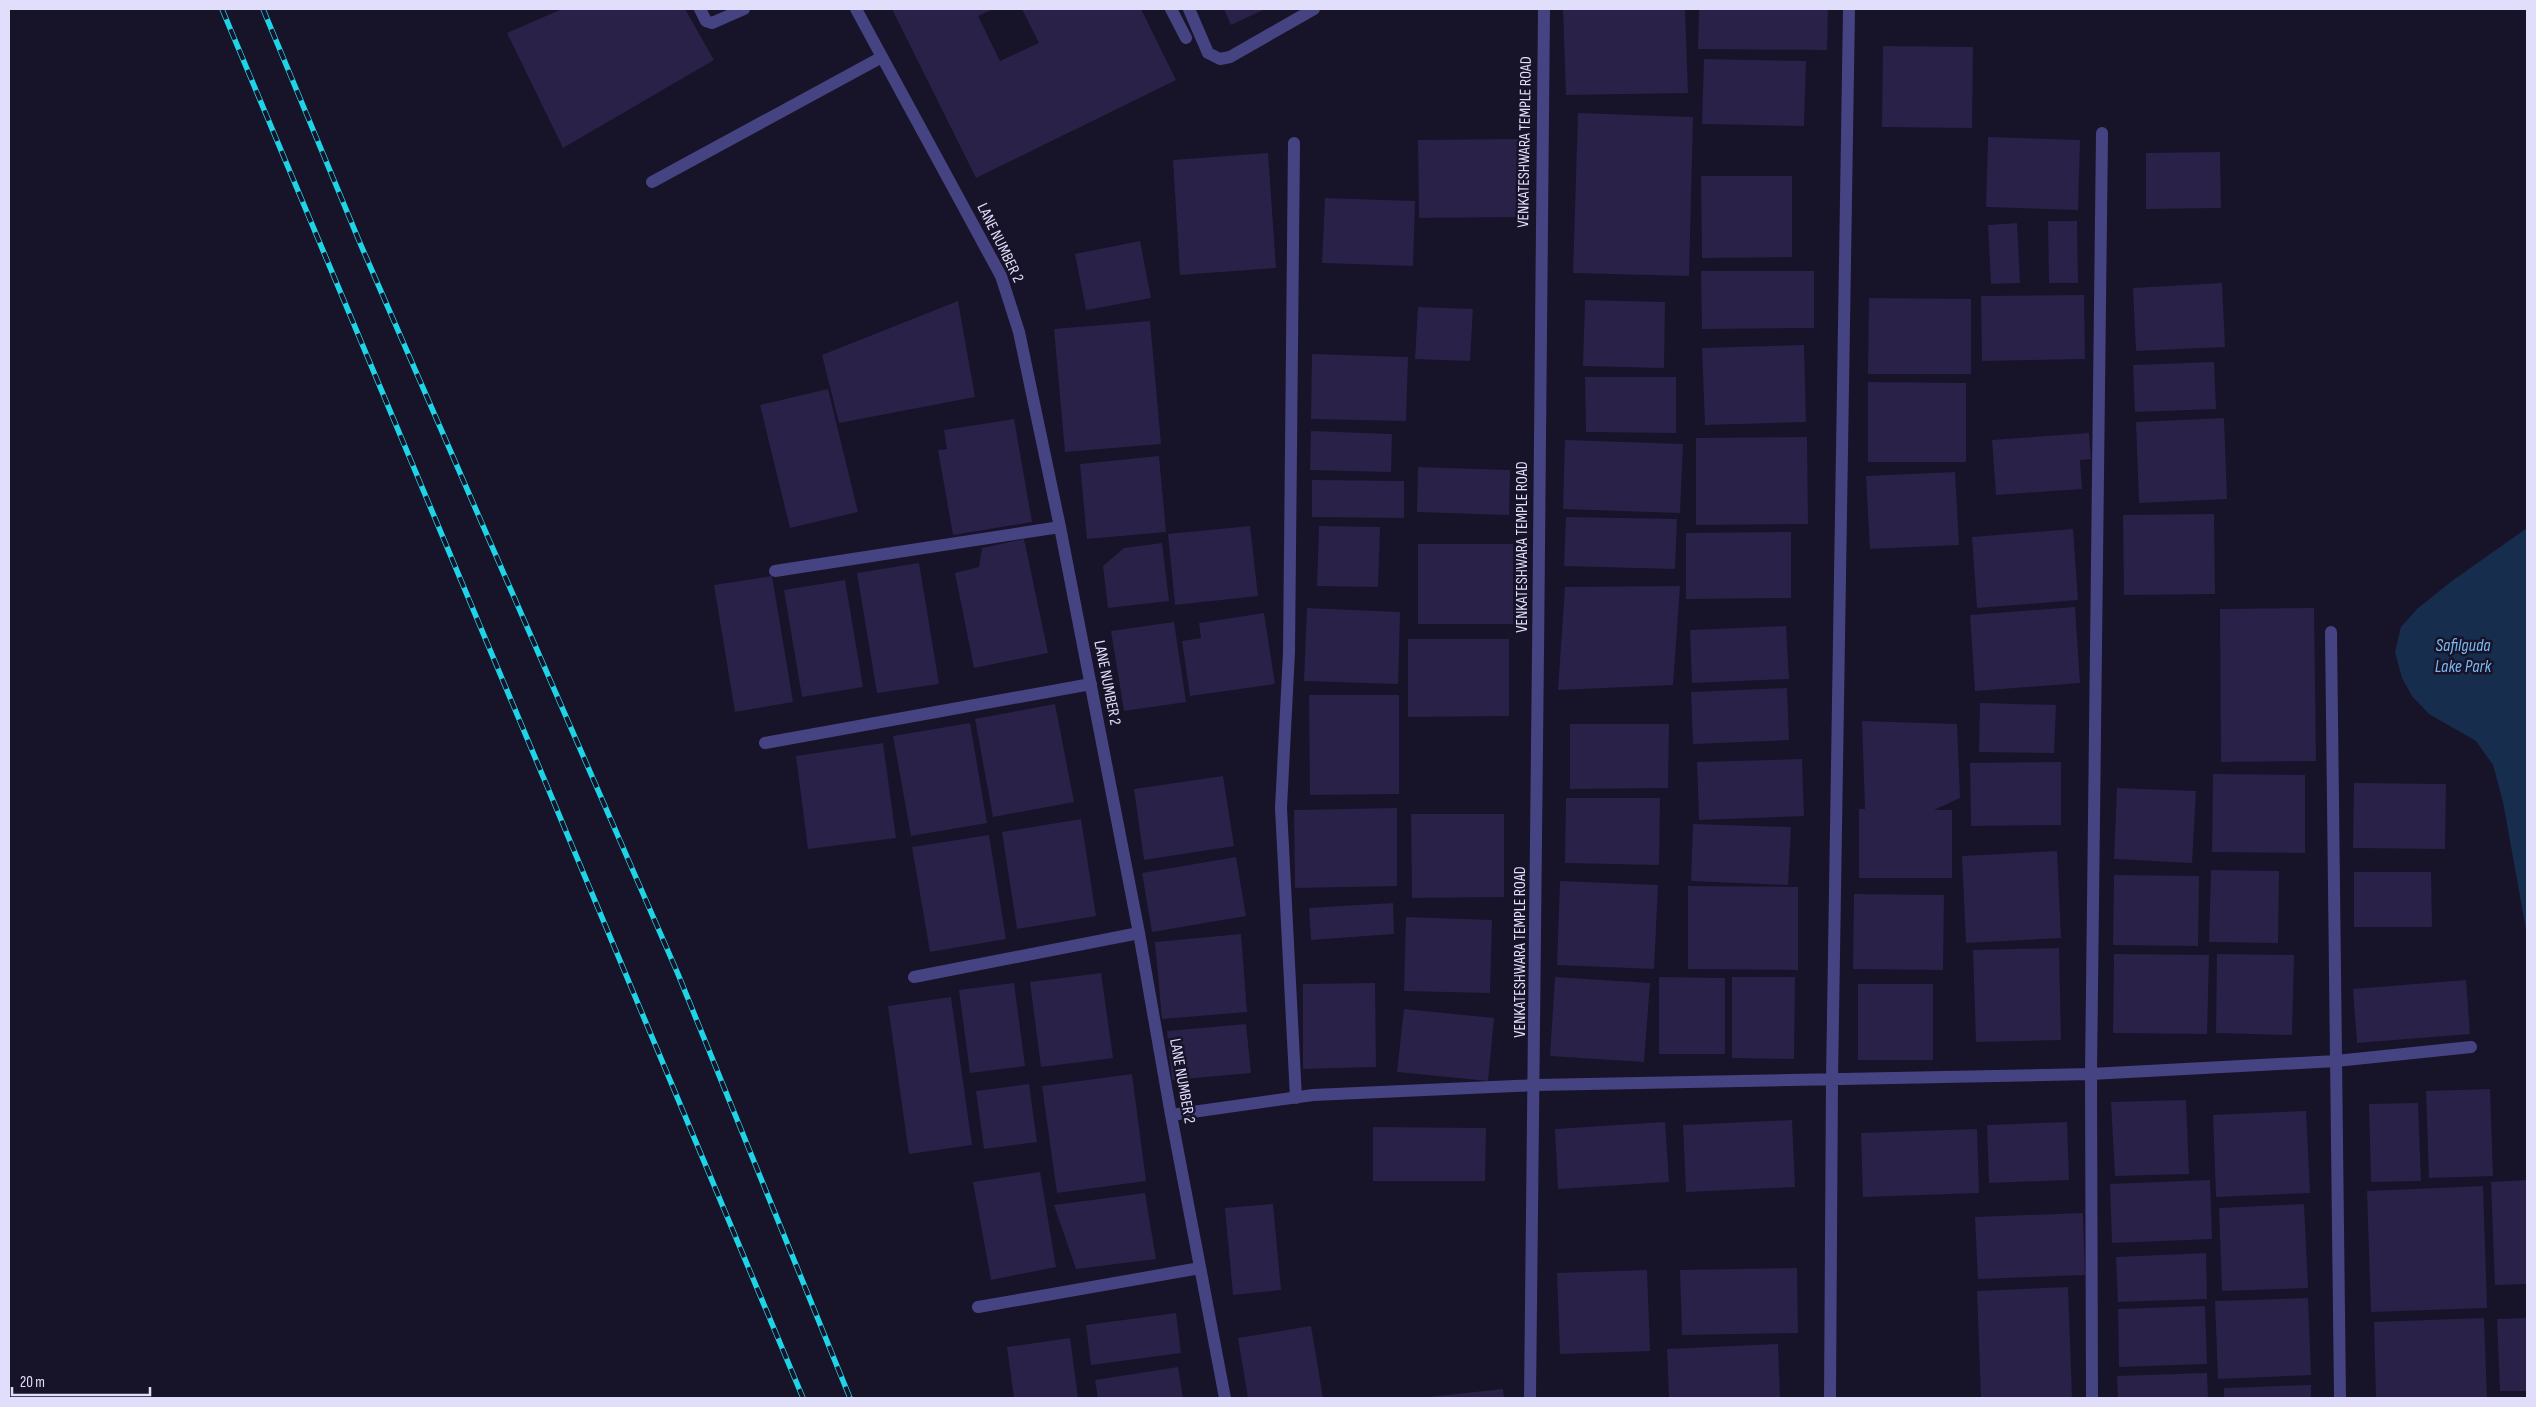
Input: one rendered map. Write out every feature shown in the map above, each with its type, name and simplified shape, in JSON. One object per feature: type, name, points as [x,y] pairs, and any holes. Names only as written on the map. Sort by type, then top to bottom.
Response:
[{"type":"street","points":[[700,9],[706,21],[712,23],[744,9]]},
{"type":"street","name":"LANE NUMBER 2","points":[[856,9],[1001,276],[1019,332],[1060,528],[1140,933],[1171,1115],[1224,1398]]},
{"type":"street","points":[[1171,9],[1186,38]]},
{"type":"street","points":[[1189,9],[1208,53],[1220,59],[1230,57],[1314,9]]},
{"type":"street","name":"VENKATESHWARA TEMPLE ROAD","points":[[1530,1398],[1536,1085],[1540,285],[1544,9]]},
{"type":"street","points":[[1830,1398],[1832,1080],[1849,9]]},
{"type":"street","points":[[652,182],[882,57]]},
{"type":"street","points":[[2092,1398],[2091,1074],[2102,133]]},
{"type":"street","points":[[1294,143],[1289,652],[1281,808],[1296,1098]]},
{"type":"street","points":[[775,571],[1060,528]]},
{"type":"street","points":[[2331,632],[2340,1398]]},
{"type":"street","points":[[765,743],[1090,684]]},
{"type":"street","points":[[914,978],[1140,933]]},
{"type":"street","points":[[1171,1115],[1313,1095],[1536,1085],[2091,1074],[2336,1061],[2471,1047]]},
{"type":"street","points":[[978,1307],[1200,1268]]},
{"type":"water","name":"Safilguda Lake Park","points":[[2527,528],[2527,935],[2503,802],[2493,765],[2476,741],[2429,714],[2412,696],[2402,678],[2395,652],[2401,627],[2417,609],[2452,581]]},
{"type":"building","points":[[562,9],[685,9],[714,60],[563,148],[507,33]]},
{"type":"building","points":[[892,9],[993,9],[978,16],[1000,61],[1039,43],[1022,9],[1141,9],[1176,80],[976,178]]},
{"type":"building","points":[[1224,9],[1265,9],[1231,25]]},
{"type":"building","points":[[1563,9],[1685,9],[1688,93],[1566,95]]},
{"type":"building","points":[[1699,9],[1828,9],[1827,50],[1698,49]]},
{"type":"building","points":[[1883,46],[1973,47],[1972,128],[1882,127]]},
{"type":"building","points":[[1704,59],[1806,61],[1804,126],[1702,124]]},
{"type":"building","points":[[1578,113],[1693,117],[1689,276],[1573,273]]},
{"type":"building","points":[[1988,137],[2080,140],[2078,210],[1986,207]]},
{"type":"building","points":[[1518,139],[1519,217],[1419,218],[1418,140]]},
{"type":"building","points":[[2220,152],[2221,208],[2146,209],[2146,153]]},
{"type":"building","points":[[1268,153],[1276,268],[1180,275],[1173,160]]},
{"type":"building","points":[[1701,176],[1792,176],[1792,257],[1702,258]]},
{"type":"building","points":[[1325,198],[1415,201],[1413,266],[1322,263]]},
{"type":"building","points":[[2048,221],[2077,221],[2078,283],[2049,283]]},
{"type":"building","points":[[2017,223],[2020,283],[1991,284],[1988,225]]},
{"type":"building","points":[[1140,241],[1151,298],[1086,310],[1075,254]]},
{"type":"building","points":[[1701,271],[1814,271],[1814,328],[1702,329]]},
{"type":"building","points":[[2222,283],[2225,347],[2136,351],[2133,288]]},
{"type":"building","points":[[2084,295],[2085,359],[1982,361],[1981,296]]},
{"type":"building","points":[[1869,298],[1971,299],[1971,374],[1868,374]]},
{"type":"building","points":[[1585,300],[1665,302],[1664,368],[1583,366]]},
{"type":"building","points":[[958,301],[975,397],[839,423],[822,355]]},
{"type":"building","points":[[1418,307],[1473,309],[1470,361],[1415,359]]},
{"type":"building","points":[[1150,321],[1161,444],[1065,452],[1054,329]]},
{"type":"building","points":[[1804,345],[1806,422],[1705,425],[1702,348]]},
{"type":"building","points":[[1312,354],[1408,357],[1406,421],[1311,419]]},
{"type":"building","points":[[2214,362],[2216,409],[2135,412],[2133,365]]},
{"type":"building","points":[[1585,377],[1676,377],[1676,433],[1586,432]]},
{"type":"building","points":[[1868,382],[1966,383],[1966,462],[1868,462]]},
{"type":"building","points":[[828,389],[858,512],[790,528],[760,405]]},
{"type":"building","points":[[2224,418],[2227,499],[2139,503],[2136,422]]},
{"type":"building","points":[[1014,419],[1032,522],[953,535],[938,450],[947,449],[944,430]]},
{"type":"building","points":[[1311,431],[1392,434],[1391,472],[1310,470]]},
{"type":"building","points":[[2089,433],[2091,459],[2080,460],[2082,489],[1996,495],[1992,440]]},
{"type":"building","points":[[1807,437],[1808,524],[1696,525],[1696,438]]},
{"type":"building","points":[[1565,440],[1683,444],[1680,513],[1563,509]]},
{"type":"building","points":[[1159,456],[1166,532],[1087,539],[1080,464]]},
{"type":"building","points":[[1418,467],[1510,470],[1509,515],[1417,512]]},
{"type":"building","points":[[1955,472],[1959,545],[1870,549],[1866,476]]},
{"type":"building","points":[[1312,480],[1404,481],[1404,518],[1312,517]]},
{"type":"building","points":[[2214,514],[2215,594],[2124,595],[2123,515]]},
{"type":"building","points":[[1566,517],[1677,519],[1675,569],[1564,566]]},
{"type":"building","points":[[1250,526],[1258,596],[1175,605],[1168,534]]},
{"type":"building","points":[[1319,526],[1380,527],[1378,587],[1317,586]]},
{"type":"building","points":[[2073,529],[2078,600],[1977,608],[1972,537]]},
{"type":"building","points":[[1791,532],[1791,598],[1686,599],[1686,533]]},
{"type":"building","points":[[1024,539],[1048,653],[974,668],[955,573],[979,567],[982,548]]},
{"type":"building","points":[[1162,543],[1169,601],[1108,608],[1103,566],[1124,548]]},
{"type":"building","points":[[1418,544],[1513,544],[1513,624],[1418,624]]},
{"type":"building","points":[[919,563],[939,684],[877,693],[857,573]]},
{"type":"building","points":[[772,576],[793,702],[735,712],[714,585]]},
{"type":"building","points":[[845,580],[863,687],[802,697],[784,590]]},
{"type":"building","points":[[1680,586],[1673,685],[1558,690],[1565,587]]},
{"type":"building","points":[[2075,607],[2080,683],[1975,691],[1970,615]]},
{"type":"building","points":[[1307,608],[1400,612],[1398,684],[1304,681]]},
{"type":"building","points":[[2314,608],[2316,761],[2221,762],[2220,609]]},
{"type":"building","points":[[1264,613],[1275,684],[1190,696],[1182,641],[1201,638],[1199,623]]},
{"type":"building","points":[[1174,622],[1186,702],[1124,711],[1111,631]]},
{"type":"building","points":[[1786,626],[1789,679],[1692,683],[1690,630]]},
{"type":"building","points":[[1408,639],[1509,639],[1509,716],[1408,717]]},
{"type":"building","points":[[1787,688],[1789,740],[1693,744],[1691,692]]},
{"type":"building","points":[[1309,695],[1399,695],[1399,794],[1310,795]]},
{"type":"building","points":[[1980,703],[2056,705],[2054,753],[1979,752]]},
{"type":"building","points":[[1055,704],[1074,802],[993,817],[975,719]]},
{"type":"building","points":[[1862,721],[1957,724],[1960,798],[1934,810],[1952,810],[1952,878],[1859,878],[1859,809],[1865,809]]},
{"type":"building","points":[[970,723],[987,823],[911,836],[893,736]]},
{"type":"building","points":[[1570,724],[1669,724],[1668,788],[1570,789]]},
{"type":"building","points":[[883,743],[896,838],[808,849],[796,756]]},
{"type":"building","points":[[1802,759],[1804,816],[1699,820],[1697,762]]},
{"type":"building","points":[[2061,762],[2061,825],[1971,826],[1970,763]]},
{"type":"building","points":[[2213,774],[2305,775],[2305,853],[2212,852]]},
{"type":"building","points":[[1223,776],[1234,846],[1144,860],[1134,789]]},
{"type":"building","points":[[2354,783],[2446,784],[2445,849],[2353,848]]},
{"type":"building","points":[[2117,788],[2196,791],[2192,863],[2114,859]]},
{"type":"building","points":[[1566,798],[1660,798],[1659,865],[1565,863]]},
{"type":"building","points":[[1397,808],[1397,886],[1295,888],[1294,810]]},
{"type":"building","points":[[1411,814],[1504,814],[1504,897],[1412,898]]},
{"type":"building","points":[[1081,819],[1096,916],[1017,929],[1002,832]]},
{"type":"building","points":[[1693,824],[1791,827],[1788,885],[1691,881]]},
{"type":"building","points":[[989,835],[1006,939],[930,952],[912,847]]},
{"type":"building","points":[[2057,851],[2061,938],[1966,943],[1962,856]]},
{"type":"building","points":[[1236,857],[1246,916],[1152,932],[1142,873]]},
{"type":"building","points":[[2211,870],[2279,871],[2278,943],[2209,942]]},
{"type":"building","points":[[2354,872],[2431,872],[2432,927],[2354,927]]},
{"type":"building","points":[[2114,875],[2199,876],[2198,946],[2113,945]]},
{"type":"building","points":[[1560,881],[1658,885],[1654,969],[1557,965]]},
{"type":"building","points":[[1688,886],[1798,887],[1798,970],[1688,969]]},
{"type":"building","points":[[1854,894],[1944,895],[1943,970],[1853,969]]},
{"type":"building","points":[[1393,903],[1394,934],[1311,940],[1309,908]]},
{"type":"building","points":[[1406,917],[1492,920],[1490,993],[1404,991]]},
{"type":"building","points":[[1241,934],[1247,1012],[1162,1019],[1155,942]]},
{"type":"building","points":[[2059,948],[2061,1040],[1976,1042],[1973,950]]},
{"type":"building","points":[[2114,954],[2209,955],[2207,1034],[2113,1033]]},
{"type":"building","points":[[2217,954],[2294,955],[2292,1035],[2216,1033]]},
{"type":"building","points":[[1101,973],[1113,1058],[1041,1067],[1030,982]]},
{"type":"building","points":[[1555,977],[1650,983],[1644,1062],[1550,1056]]},
{"type":"building","points":[[1659,977],[1725,978],[1725,1054],[1659,1054]]},
{"type":"building","points":[[1732,977],[1795,977],[1794,1059],[1732,1058]]},
{"type":"building","points":[[2466,980],[2470,1034],[2357,1043],[2353,989]]},
{"type":"building","points":[[1014,983],[1025,1066],[970,1073],[959,990]]},
{"type":"building","points":[[1375,983],[1376,1067],[1303,1069],[1303,984]]},
{"type":"building","points":[[1858,984],[1933,984],[1933,1060],[1858,1060]]},
{"type":"building","points":[[951,997],[972,1145],[909,1154],[888,1006]]},
{"type":"building","points":[[1404,1009],[1494,1018],[1488,1081],[1397,1072]]},
{"type":"building","points":[[1246,1024],[1251,1073],[1172,1080],[1167,1031]]},
{"type":"building","points":[[1132,1074],[1146,1181],[1057,1193],[1042,1086]]},
{"type":"building","points":[[1029,1084],[1037,1142],[984,1149],[976,1091]]},
{"type":"building","points":[[2490,1089],[2493,1176],[2429,1178],[2426,1091]]},
{"type":"building","points":[[2186,1100],[2189,1174],[2115,1176],[2111,1102]]},
{"type":"building","points":[[2418,1103],[2421,1181],[2371,1182],[2369,1104]]},
{"type":"building","points":[[2306,1111],[2310,1193],[2216,1197],[2213,1115]]},
{"type":"building","points":[[1792,1120],[1795,1187],[1686,1192],[1683,1125]]},
{"type":"building","points":[[1665,1122],[1669,1182],[1558,1189],[1555,1129]]},
{"type":"building","points":[[2067,1122],[2069,1180],[1989,1183],[1987,1125]]},
{"type":"building","points":[[1373,1127],[1486,1128],[1485,1181],[1373,1181]]},
{"type":"building","points":[[1977,1129],[1979,1193],[1863,1197],[1861,1133]]},
{"type":"building","points":[[1040,1172],[1056,1267],[991,1280],[973,1182]]},
{"type":"building","points":[[2210,1180],[2212,1239],[2112,1243],[2110,1184]]},
{"type":"building","points":[[2527,1180],[2527,1284],[2495,1285],[2491,1182]]},
{"type":"building","points":[[2483,1186],[2487,1308],[2371,1312],[2367,1191]]},
{"type":"building","points":[[1145,1193],[1156,1259],[1076,1269],[1054,1205]]},
{"type":"building","points":[[1273,1204],[1281,1290],[1233,1295],[1225,1208]]},
{"type":"building","points":[[2304,1204],[2308,1288],[2222,1291],[2219,1208]]},
{"type":"building","points":[[2083,1213],[2085,1275],[1978,1279],[1975,1217]]},
{"type":"building","points":[[2206,1253],[2207,1299],[2118,1302],[2116,1257]]},
{"type":"building","points":[[1797,1268],[1798,1333],[1682,1335],[1680,1270]]},
{"type":"building","points":[[1647,1270],[1650,1351],[1560,1354],[1557,1273]]},
{"type":"building","points":[[2068,1287],[2072,1398],[1981,1398],[1977,1291]]},
{"type":"building","points":[[2308,1298],[2311,1375],[2218,1379],[2215,1301]]},
{"type":"building","points":[[2205,1306],[2207,1364],[2119,1367],[2118,1309]]},
{"type":"building","points":[[1176,1313],[1181,1353],[1091,1365],[1086,1325]]},
{"type":"building","points":[[2484,1318],[2487,1398],[2376,1398],[2374,1322]]},
{"type":"building","points":[[2527,1318],[2527,1391],[2500,1391],[2497,1319]]},
{"type":"building","points":[[1311,1326],[1323,1398],[1248,1398],[1238,1338]]},
{"type":"building","points":[[1070,1338],[1078,1398],[1014,1398],[1007,1347]]},
{"type":"building","points":[[1778,1344],[1780,1398],[1669,1398],[1667,1349]]},
{"type":"building","points":[[1178,1367],[1183,1398],[1098,1398],[1095,1380]]},
{"type":"building","points":[[2207,1373],[2208,1398],[2118,1398],[2117,1376]]},
{"type":"building","points":[[2311,1385],[2311,1398],[2224,1398],[2224,1388]]},
{"type":"building","points":[[1503,1389],[1504,1398],[1428,1398],[1428,1397]]},
{"type":"railway","points":[[222,9],[803,1398]]},
{"type":"railway","points":[[263,9],[360,243],[678,974],[850,1398]]}]
